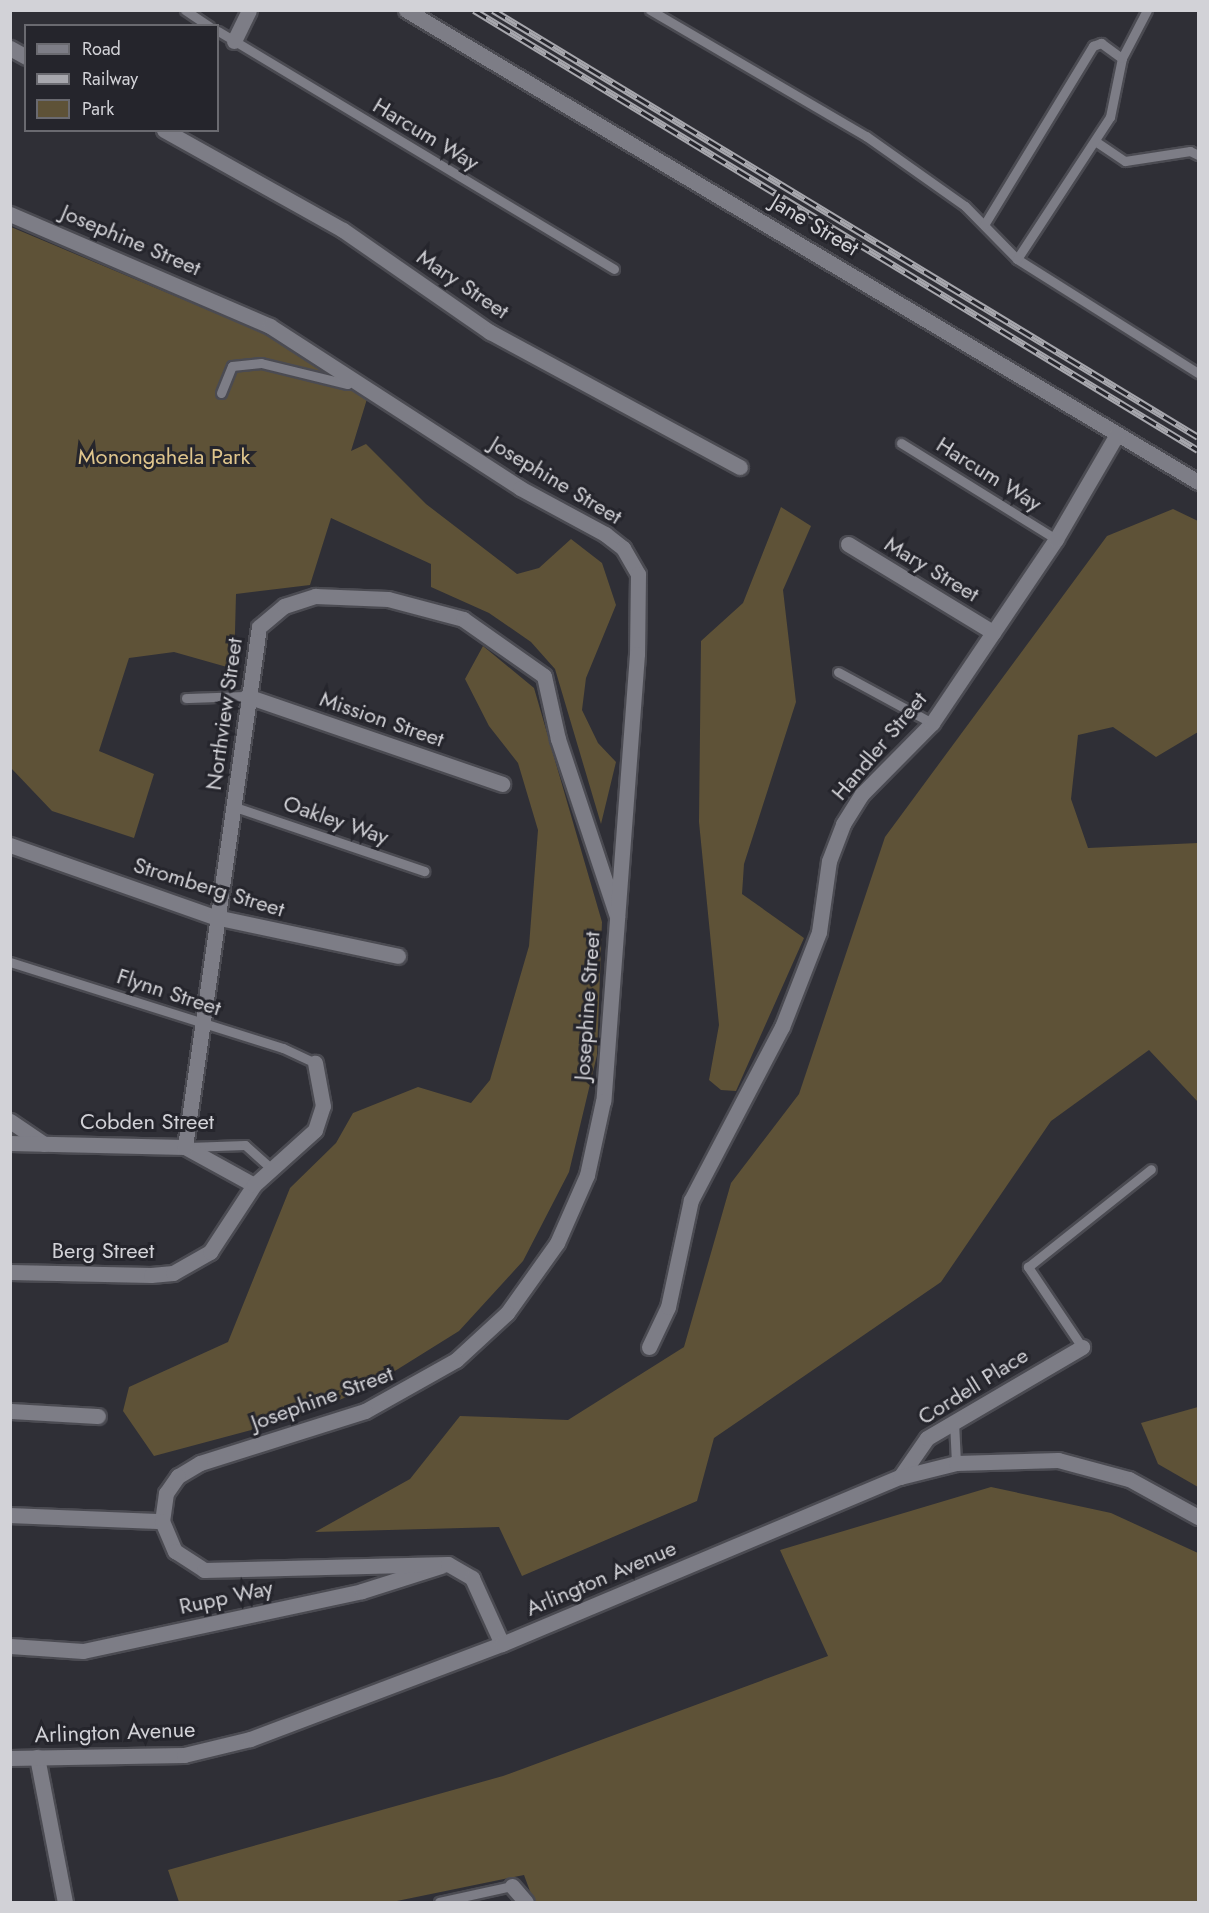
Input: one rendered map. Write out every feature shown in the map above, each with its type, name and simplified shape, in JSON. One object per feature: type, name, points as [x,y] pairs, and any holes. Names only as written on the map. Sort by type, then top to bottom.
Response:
[{"type":"street","points":[[234,41],[249,10]]},
{"type":"street","name":"Jane Street","points":[[406,10],[841,266],[1116,436],[1198,482]]},
{"type":"street","points":[[10,48],[24,56]]},
{"type":"street","name":"Mary Street","points":[[169,132],[344,230],[490,332],[740,467]]},
{"type":"street","name":"Josephine Street","points":[[10,214],[270,326],[623,548],[638,574],[640,601],[603,1101],[593,1152],[569,1219],[530,1284],[484,1337],[419,1385],[365,1411],[200,1463],[178,1476],[166,1493],[162,1521]]},
{"type":"street","name":"Handler Street","points":[[649,1347],[668,1307],[691,1200],[782,1027],[819,932],[829,861],[843,824],[862,794],[932,723],[1056,539],[1116,436]]},
{"type":"street","name":"Mary Street","points":[[848,544],[993,632]]},
{"type":"street","name":"Northview Street","points":[[185,1147],[215,917],[235,807],[247,696],[259,627],[284,606],[315,596],[388,599],[471,625],[544,676],[558,739],[617,916]]},
{"type":"street","name":"Mission Street","points":[[247,696],[502,784]]},
{"type":"street","name":"Stromberg Street","points":[[10,845],[215,917],[398,956]]},
{"type":"street","name":"Berg Street","points":[[10,1272],[172,1273],[210,1252],[254,1185],[315,1130],[323,1106],[315,1063]]},
{"type":"street","points":[[10,1120],[44,1144]]},
{"type":"street","name":"Cobden Street","points":[[10,1143],[185,1147]]},
{"type":"street","points":[[185,1147],[254,1185]]},
{"type":"street","name":"Cordell Place","points":[[900,1477],[927,1438],[1082,1347]]},
{"type":"street","points":[[10,1411],[98,1416]]},
{"type":"street","name":"Arlington Avenue","points":[[10,1758],[135,1758],[213,1750],[502,1644],[900,1477],[956,1463],[1058,1460],[1129,1479],[1198,1517]]},
{"type":"street","points":[[10,1515],[162,1521],[175,1551],[204,1570],[448,1564],[472,1578],[502,1644]]},
{"type":"street","name":"Rupp Way","points":[[10,1646],[83,1651],[362,1591],[448,1564]]},
{"type":"street","points":[[37,1757],[65,1902]]},
{"type":"street","points":[[512,1886],[526,1902]]},
{"type":"lane","points":[[185,10],[206,24]]},
{"type":"lane","points":[[650,10],[866,136],[984,225],[1017,259],[1198,373]]},
{"type":"lane","points":[[1017,259],[1110,117],[1122,58],[1147,10]]},
{"type":"lane","name":"Harcum Way","points":[[219,32],[614,269]]},
{"type":"lane","points":[[984,225],[1088,52],[1101,43],[1122,58]]},
{"type":"lane","points":[[1095,141],[1125,161],[1190,151],[1198,155]]},
{"type":"lane","points":[[221,393],[232,366],[261,363],[346,384]]},
{"type":"lane","name":"Harcum Way","points":[[901,443],[1056,539]]},
{"type":"lane","points":[[838,672],[932,723]]},
{"type":"lane","points":[[186,698],[247,696]]},
{"type":"lane","name":"Oakley Way","points":[[235,807],[424,871]]},
{"type":"lane","name":"Flynn Street","points":[[10,962],[201,1023],[315,1063]]},
{"type":"lane","name":"Cobden Street","points":[[185,1147],[245,1145],[273,1170]]},
{"type":"lane","points":[[1082,1347],[1028,1267],[1151,1169]]},
{"type":"lane","points":[[954,1422],[956,1463]]},
{"type":"lane","points":[[439,1902],[512,1886]]},
{"type":"green space","name":"Monongahela Park","points":[[11,227],[270,336],[367,399],[351,451],[366,444],[426,504],[517,574],[539,568],[571,539],[602,563],[616,605],[586,678],[582,710],[598,743],[616,762],[601,824],[555,669],[531,642],[489,613],[431,587],[431,564],[331,518],[310,585],[236,594],[234,669],[174,652],[129,658],[99,751],[154,774],[134,838],[52,811],[11,768]]},
{"type":"green space","points":[[781,507],[811,526],[783,590],[796,702],[744,864],[742,894],[804,938],[736,1091],[721,1090],[709,1080],[719,1025],[699,822],[701,641],[743,603]]},
{"type":"green space","points":[[1173,509],[1198,521],[1198,732],[1156,757],[1113,727],[1078,735],[1071,799],[1088,848],[1198,843],[1198,1102],[1149,1050],[1051,1121],[941,1282],[714,1438],[697,1501],[522,1576],[499,1527],[315,1532],[410,1479],[460,1416],[568,1420],[684,1347],[731,1183],[799,1094],[885,837],[1107,536]]},
{"type":"green space","points":[[483,646],[534,688],[602,922],[597,1055],[569,1172],[523,1261],[459,1331],[366,1389],[293,1419],[154,1456],[123,1411],[129,1387],[228,1342],[290,1188],[336,1143],[353,1113],[418,1087],[471,1103],[490,1080],[529,946],[538,830],[518,763],[489,726],[465,679]]},
{"type":"green space","points":[[1198,1407],[1198,1487],[1158,1464],[1141,1423]]},
{"type":"green space","points":[[991,1487],[1111,1513],[1198,1553],[1198,1902],[534,1902],[524,1875],[392,1902],[179,1902],[168,1870],[503,1776],[828,1656],[780,1550]]},
{"type":"railway","points":[[474,10],[1198,450]]},
{"type":"railway","points":[[493,10],[1198,437]]}]
